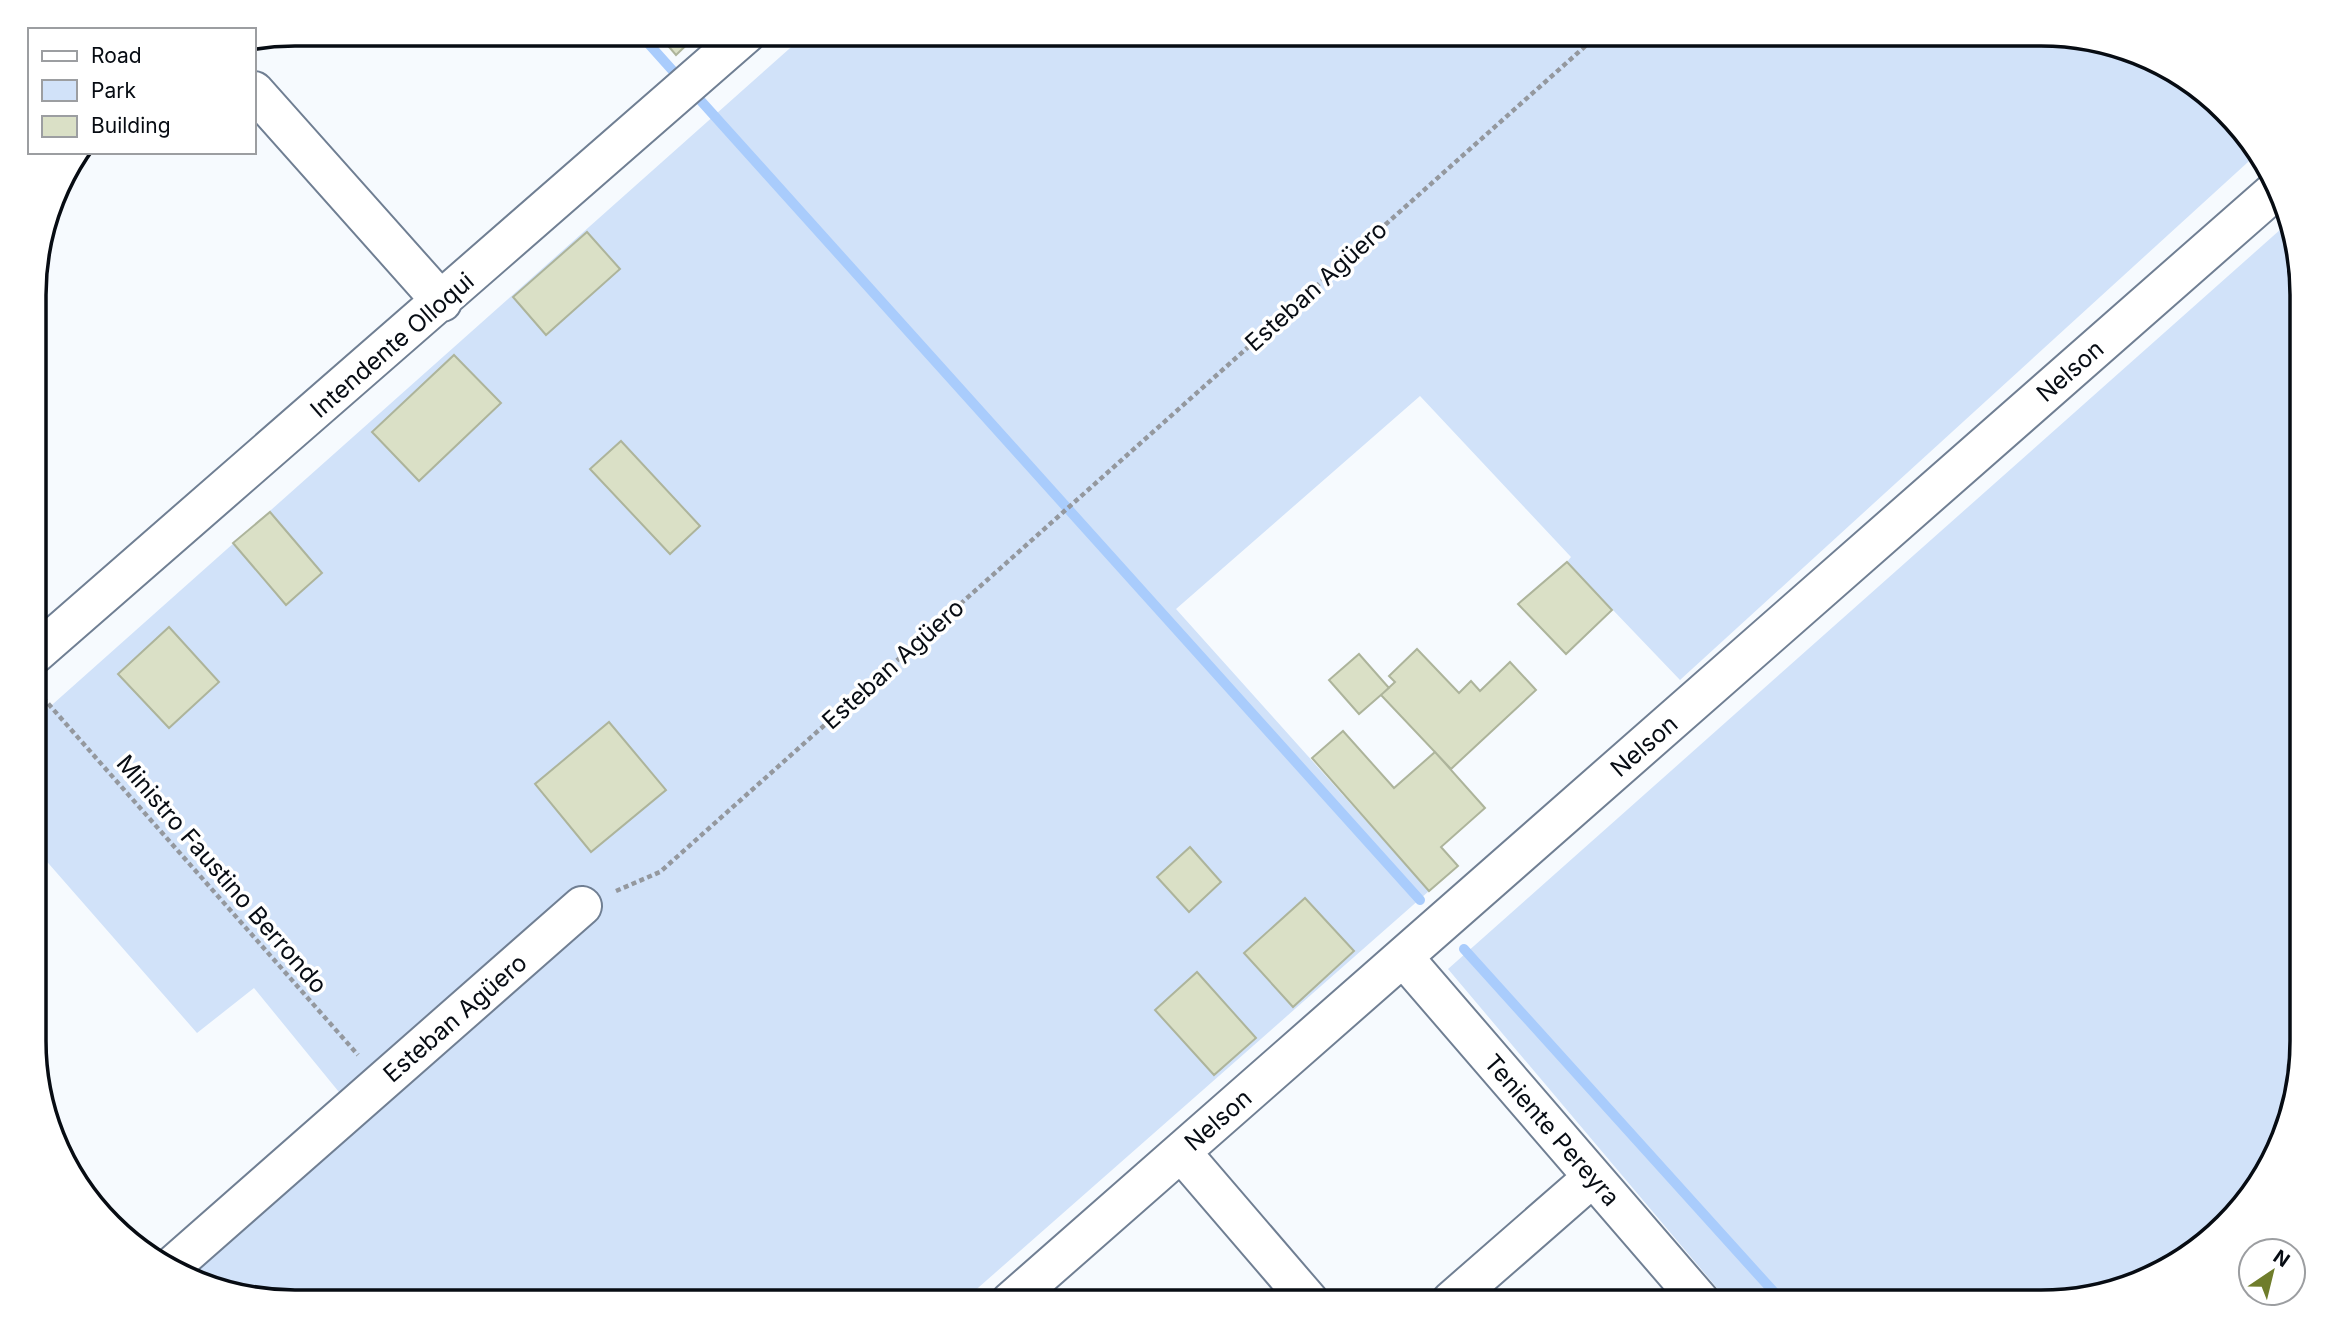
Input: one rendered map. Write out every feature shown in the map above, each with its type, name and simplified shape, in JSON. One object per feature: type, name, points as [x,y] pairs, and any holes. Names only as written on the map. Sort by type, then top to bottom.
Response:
[{"type":"street","name":"Intendente Olloqui","points":[[46,645],[732,46]]},
{"type":"street","points":[[256,93],[442,302]]},
{"type":"street","name":"Nelson","points":[[1023,1290],[2269,196]]},
{"type":"street","name":"Esteban Agüero","points":[[178,1261],[582,906]]},
{"type":"street","name":"Teniente Pereyra","points":[[1404,958],[1691,1290]]},
{"type":"street","points":[[1181,1152],[1300,1290]]},
{"type":"street","points":[[1464,1290],[1593,1177]]},
{"type":"path","name":"Esteban Agüero","points":[[582,906],[660,872],[1586,46]]},
{"type":"path","name":"Ministro Faustino Berrondo","points":[[46,700],[382,1082]]},
{"type":"green space","points":[[792,46],[2057,46],[2089,50],[2136,64],[2179,87],[2217,118],[2250,160],[1680,680],[1567,562],[1571,557],[1420,396],[1176,609],[1429,891],[976,1290],[294,1290],[230,1281],[178,1261],[352,1108],[254,988],[197,1033],[46,861],[46,710]]},
{"type":"green space","points":[[2281,229],[2289,278],[2289,1057],[2281,1105],[2264,1151],[2248,1179],[2228,1205],[2205,1228],[2179,1248],[2151,1264],[2089,1285],[2041,1290],[1719,1290],[1448,969]]},
{"type":"building","points":[[668,46],[685,46],[676,55]]},
{"type":"building","points":[[587,232],[620,269],[546,335],[513,297]]},
{"type":"building","points":[[454,355],[501,403],[419,481],[372,432]]},
{"type":"building","points":[[621,441],[700,526],[670,554],[590,469]]},
{"type":"building","points":[[270,512],[322,573],[286,605],[233,543]]},
{"type":"building","points":[[1567,562],[1612,610],[1566,654],[1518,604]]},
{"type":"building","points":[[169,627],[219,682],[169,728],[118,674]]},
{"type":"building","points":[[1417,649],[1459,693],[1471,681],[1480,691],[1510,662],[1536,690],[1451,769],[1381,695],[1395,682],[1389,676]]},
{"type":"building","points":[[1359,654],[1389,688],[1359,714],[1329,680]]},
{"type":"building","points":[[609,722],[666,790],[591,852],[535,784]]},
{"type":"building","points":[[1343,731],[1394,788],[1435,752],[1485,808],[1441,847],[1458,866],[1429,891],[1312,758]]},
{"type":"building","points":[[1190,847],[1221,882],[1189,912],[1157,877]]},
{"type":"building","points":[[1305,898],[1354,951],[1293,1007],[1244,953]]},
{"type":"building","points":[[1197,972],[1256,1038],[1214,1075],[1155,1010]]},
{"type":"waterway","points":[[651,46],[673,71]]},
{"type":"waterway","points":[[701,101],[1420,900]]},
{"type":"waterway","points":[[1464,949],[1772,1290]]}]
